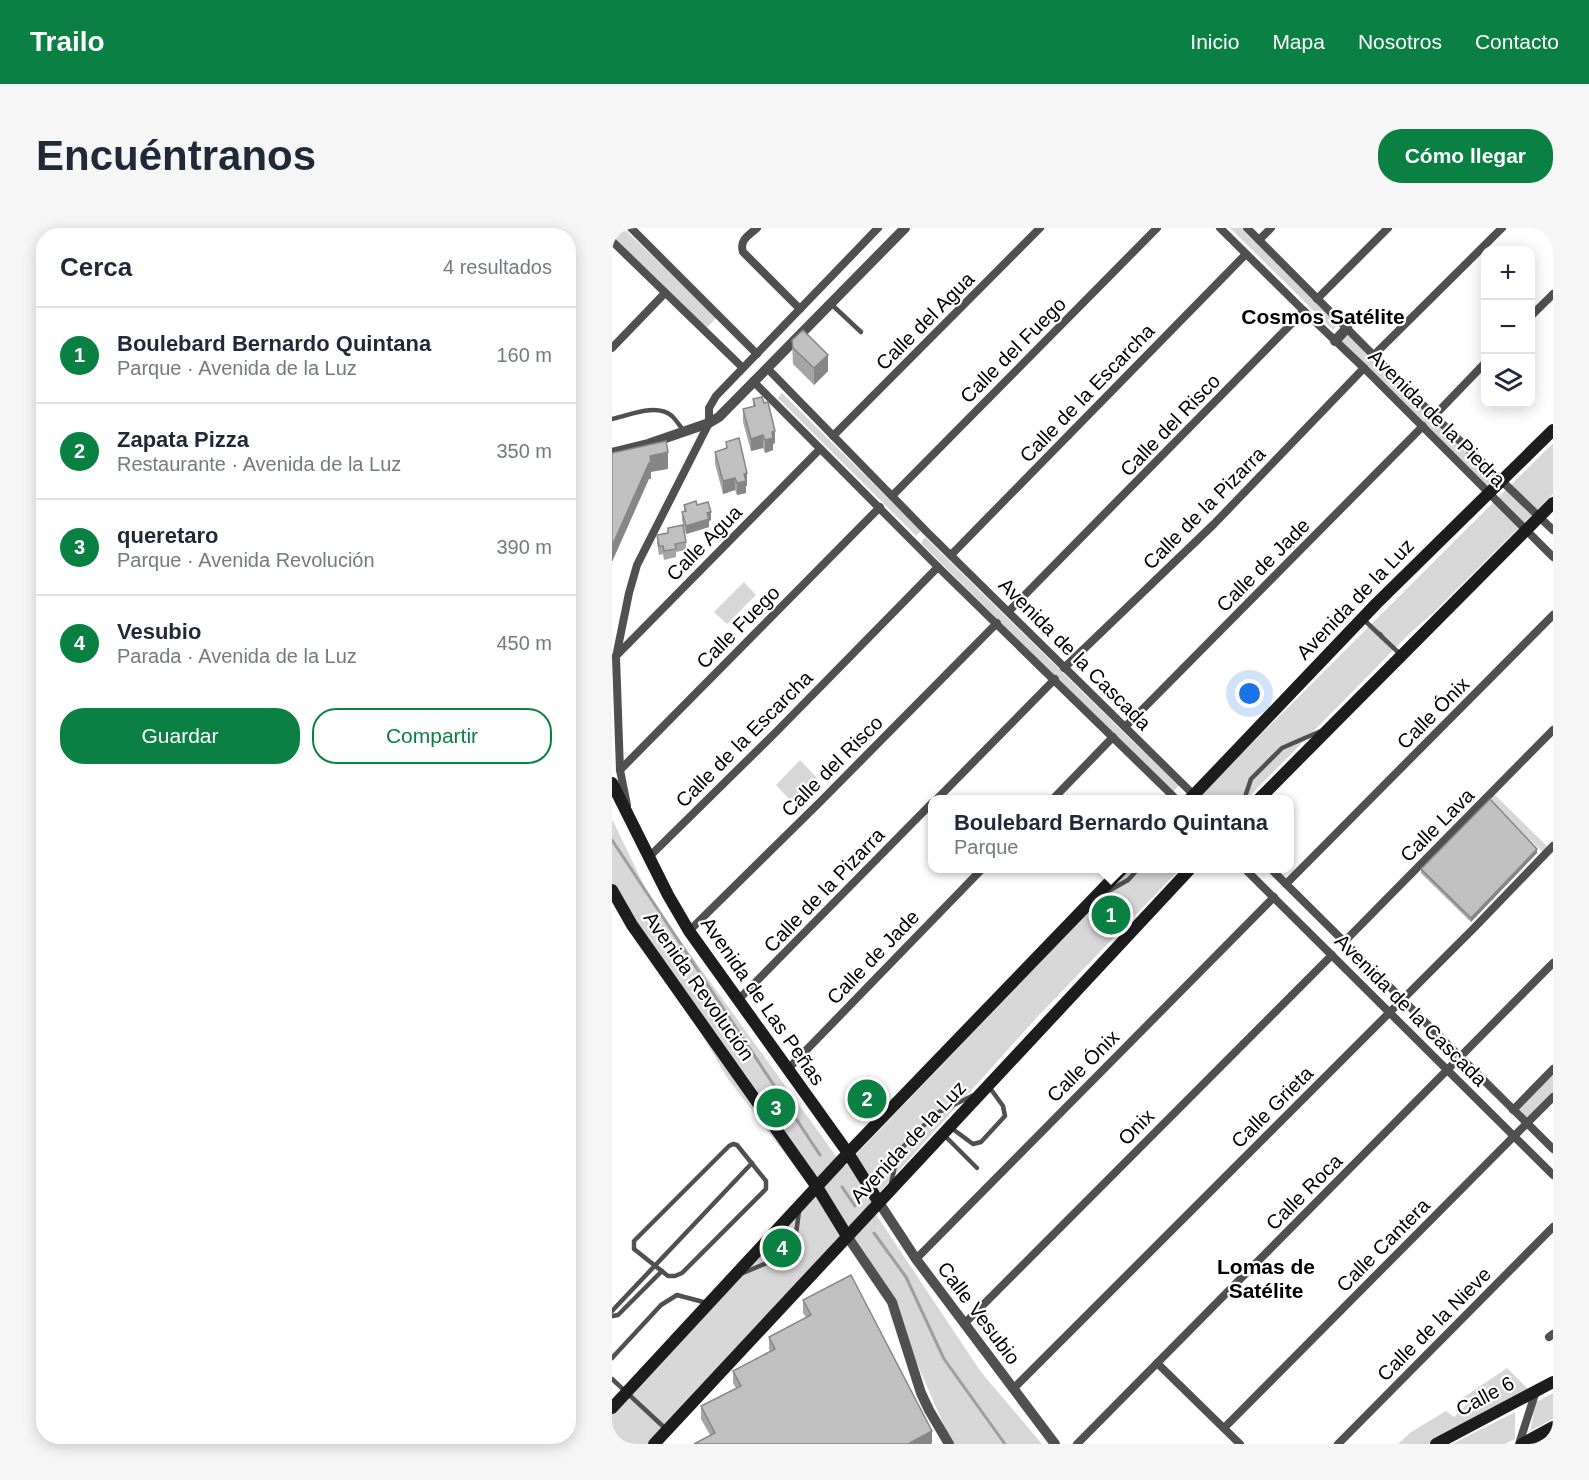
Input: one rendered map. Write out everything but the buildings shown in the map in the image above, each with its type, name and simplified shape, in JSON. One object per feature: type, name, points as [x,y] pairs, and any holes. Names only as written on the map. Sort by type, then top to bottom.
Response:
[{"type":"main road","name":"Avenida de la Luz","points":[[1197,795],[1362,618],[1553,430]]},
{"type":"main road","points":[[1263,795],[1327,729],[1396,650],[1526,531],[1553,503]]},
{"type":"main road","name":"Avenida de Las Peñas","points":[[612,783],[668,895],[689,931],[851,1158],[878,1201]]},
{"type":"main road","name":"Avenida de la Luz","points":[[612,1408],[817,1187],[851,1158],[1118,873]]},
{"type":"main road","name":"Avenida de la Luz","points":[[654,1444],[844,1231],[889,1190],[1186,873]]},
{"type":"main road","name":"Avenida Revolución","points":[[612,890],[632,925],[817,1187],[844,1231]]},
{"type":"main road","name":"Calle 6","points":[[1436,1444],[1534,1396],[1553,1382]]},
{"type":"main road","points":[[1521,1441],[1553,1427]]},
{"type":"street","points":[[631,228],[757,354]]},
{"type":"street","points":[[757,228],[744,240],[742,248],[745,255],[800,309]]},
{"type":"street","points":[[629,814],[620,770],[614,658],[628,593],[637,565],[709,423],[709,408],[716,396],[878,228]]},
{"type":"street","points":[[612,453],[648,444],[709,423],[719,417],[905,228]]},
{"type":"street","name":"Calle del Agua","points":[[833,436],[1040,228]]},
{"type":"street","name":"Calle del Fuego","points":[[892,495],[1157,228]]},
{"type":"street","name":"Avenida de la Piedra","points":[[1220,228],[1553,557]]},
{"type":"street","name":"Avenida de la Piedra","points":[[1247,228],[1373,356],[1553,530]]},
{"type":"street","points":[[1259,240],[1271,228]]},
{"type":"street","points":[[1317,299],[1388,228]]},
{"type":"street","points":[[1373,356],[1502,228]]},
{"type":"street","points":[[612,241],[743,368]]},
{"type":"street","name":"Calle de la Escarcha","points":[[951,555],[1246,254]]},
{"type":"street","points":[[612,348],[665,293]]},
{"type":"street","points":[[1535,312],[1553,294]]},
{"type":"street","name":"Calle del Risco","points":[[1009,612],[1304,312]]},
{"type":"street","points":[[1335,341],[1347,328]]},
{"type":"street","points":[[1434,416],[1481,367]]},
{"type":"street","name":"Avenida de la Cascada","points":[[767,368],[927,532],[1191,795]]},
{"type":"street","name":"Calle de la Pizarra","points":[[1064,668],[1214,524],[1364,368]]},
{"type":"street","name":"Avenida de la Cascada","points":[[753,381],[917,543],[938,567],[997,622],[1172,795]]},
{"type":"street","name":"Calle de Jade","points":[[1125,727],[1422,426]]},
{"type":"street","name":"Calle Agua","points":[[614,658],[820,449]]},
{"type":"street","name":"Calle Fuego","points":[[620,770],[880,507]]},
{"type":"street","points":[[917,543],[927,532]]},
{"type":"street","name":"Calle de la Escarcha","points":[[649,857],[938,567]]},
{"type":"street","name":"Calle Ónix","points":[[1286,884],[1553,615]]},
{"type":"street","name":"Calle del Risco","points":[[689,931],[997,622]]},
{"type":"street","points":[[941,795],[1055,679]]},
{"type":"street","name":"Calle Lava","points":[[1344,942],[1553,730]]},
{"type":"street","points":[[1057,795],[1113,738]]},
{"type":"street","name":"Calle de la Pizarra","points":[[738,1000],[928,808]]},
{"type":"street","name":"Calle Grieta","points":[[1013,1389],[1553,846]]},
{"type":"street","name":"Calle de Jade","points":[[787,1070],[978,873]]},
{"type":"street","name":"Avenida de la Cascada","points":[[1250,873],[1553,1175]]},
{"type":"street","name":"Avenida de la Cascada","points":[[1274,873],[1553,1149]]},
{"type":"street","name":"Calle Ónix","points":[[916,1259],[1274,897]]},
{"type":"street","name":"Onix","points":[[964,1324],[1332,955]]},
{"type":"street","name":"Calle Roca","points":[[1077,1444],[1553,963]]},
{"type":"street","points":[[1513,1110],[1553,1069]]},
{"type":"street","name":"Calle Cantera","points":[[1224,1428],[1553,1097]]},
{"type":"street","name":"Calle Vesubio","points":[[878,1201],[916,1259],[1055,1444]]},
{"type":"street","name":"Calle de la Nieve","points":[[1338,1444],[1553,1227]]},
{"type":"street","name":"Avenida Revolución","points":[[844,1231],[892,1302],[921,1393],[949,1444]]},
{"type":"street","points":[[1157,1363],[1240,1444]]},
{"type":"street","points":[[1521,1441],[1534,1396]]},
{"type":"lane","points":[[830,303],[861,332]]},
{"type":"lane","points":[[612,419],[650,410],[661,411],[672,416],[684,431]]},
{"type":"lane","points":[[1362,618],[1396,650]]},
{"type":"lane","points":[[1246,795],[1251,779],[1282,748],[1327,729]]},
{"type":"lane","points":[[1092,901],[1128,880],[1134,873]]},
{"type":"lane","points":[[889,1190],[898,1152],[935,1114],[986,1088],[1003,1106],[1005,1116],[981,1142],[973,1144],[946,1130]]},
{"type":"lane","points":[[946,1130],[977,1168]]},
{"type":"lane","points":[[737,1145],[752,1163],[766,1181],[766,1189],[682,1273],[668,1276],[634,1249],[634,1241],[729,1146],[737,1145]]},
{"type":"lane","points":[[612,1311],[752,1163]]},
{"type":"lane","points":[[612,1316],[618,1315],[662,1271]]},
{"type":"lane","points":[[612,1358],[661,1305],[677,1295],[709,1304]]},
{"type":"lane","points":[[612,1379],[667,1430]]},
{"type":"shaded area","points":[[616,228],[623,228],[717,317],[707,328],[612,237],[612,232]]},
{"type":"shaded area","points":[[1230,228],[1241,228],[1338,324],[1333,330]]},
{"type":"shaded area","points":[[1347,330],[1495,477],[1486,487],[1338,339]]},
{"type":"shaded area","points":[[782,393],[921,531],[916,536],[778,398]]},
{"type":"shaded area","points":[[1553,443],[1553,494],[1548,499],[1410,633],[1251,795],[1200,795]]},
{"type":"shaded area","points":[[925,537],[1179,785],[1173,792],[921,543]]},
{"type":"shaded area","points":[[744,582],[756,595],[727,624],[714,612]]},
{"type":"shaded area","points":[[800,760],[817,778],[793,803],[776,785]]},
{"type":"shaded area","points":[[1493,793],[1549,848],[1544,853],[1487,800]]},
{"type":"shaded area","points":[[612,819],[651,900],[844,1167],[1126,873],[1176,873],[1039,1015],[869,1204],[981,1372],[1042,1444],[952,1444],[888,1297],[844,1231],[652,1444],[612,1444],[612,1415],[748,1267],[817,1196],[728,1079],[612,882]]},
{"type":"shaded area","points":[[1553,1074],[1553,1094],[1526,1121],[1516,1112]]},
{"type":"shaded area","points":[[1507,1368],[1530,1391],[1428,1444],[1398,1444],[1411,1432],[1446,1411],[1454,1417],[1466,1405],[1461,1399]]},
{"type":"shaded area","points":[[1553,1393],[1553,1419],[1530,1431],[1536,1402]]},
{"type":"shaded area","points":[[1515,1412],[1515,1439],[1505,1444],[1452,1444]]},
{"type":"waterway","points":[[612,840],[820,1155]]},
{"type":"waterway","points":[[842,1187],[855,1206]]},
{"type":"waterway","points":[[874,1233],[906,1277],[944,1359],[1005,1444]]},
{"type":"place","name":"Boulebard Bernardo Quintana","points":[[1111,915]]},
{"type":"place","name":"Zapata Pizza","points":[[867,1099]]},
{"type":"place","name":"queretaro","points":[[776,1108]]},
{"type":"place","name":"Vesubio","points":[[782,1248]]},
{"type":"district","name":"Cosmos Satélite","points":[[1323,317]]},
{"type":"district","name":"Lomas de Satélite","points":[[1266,1279]]}]
